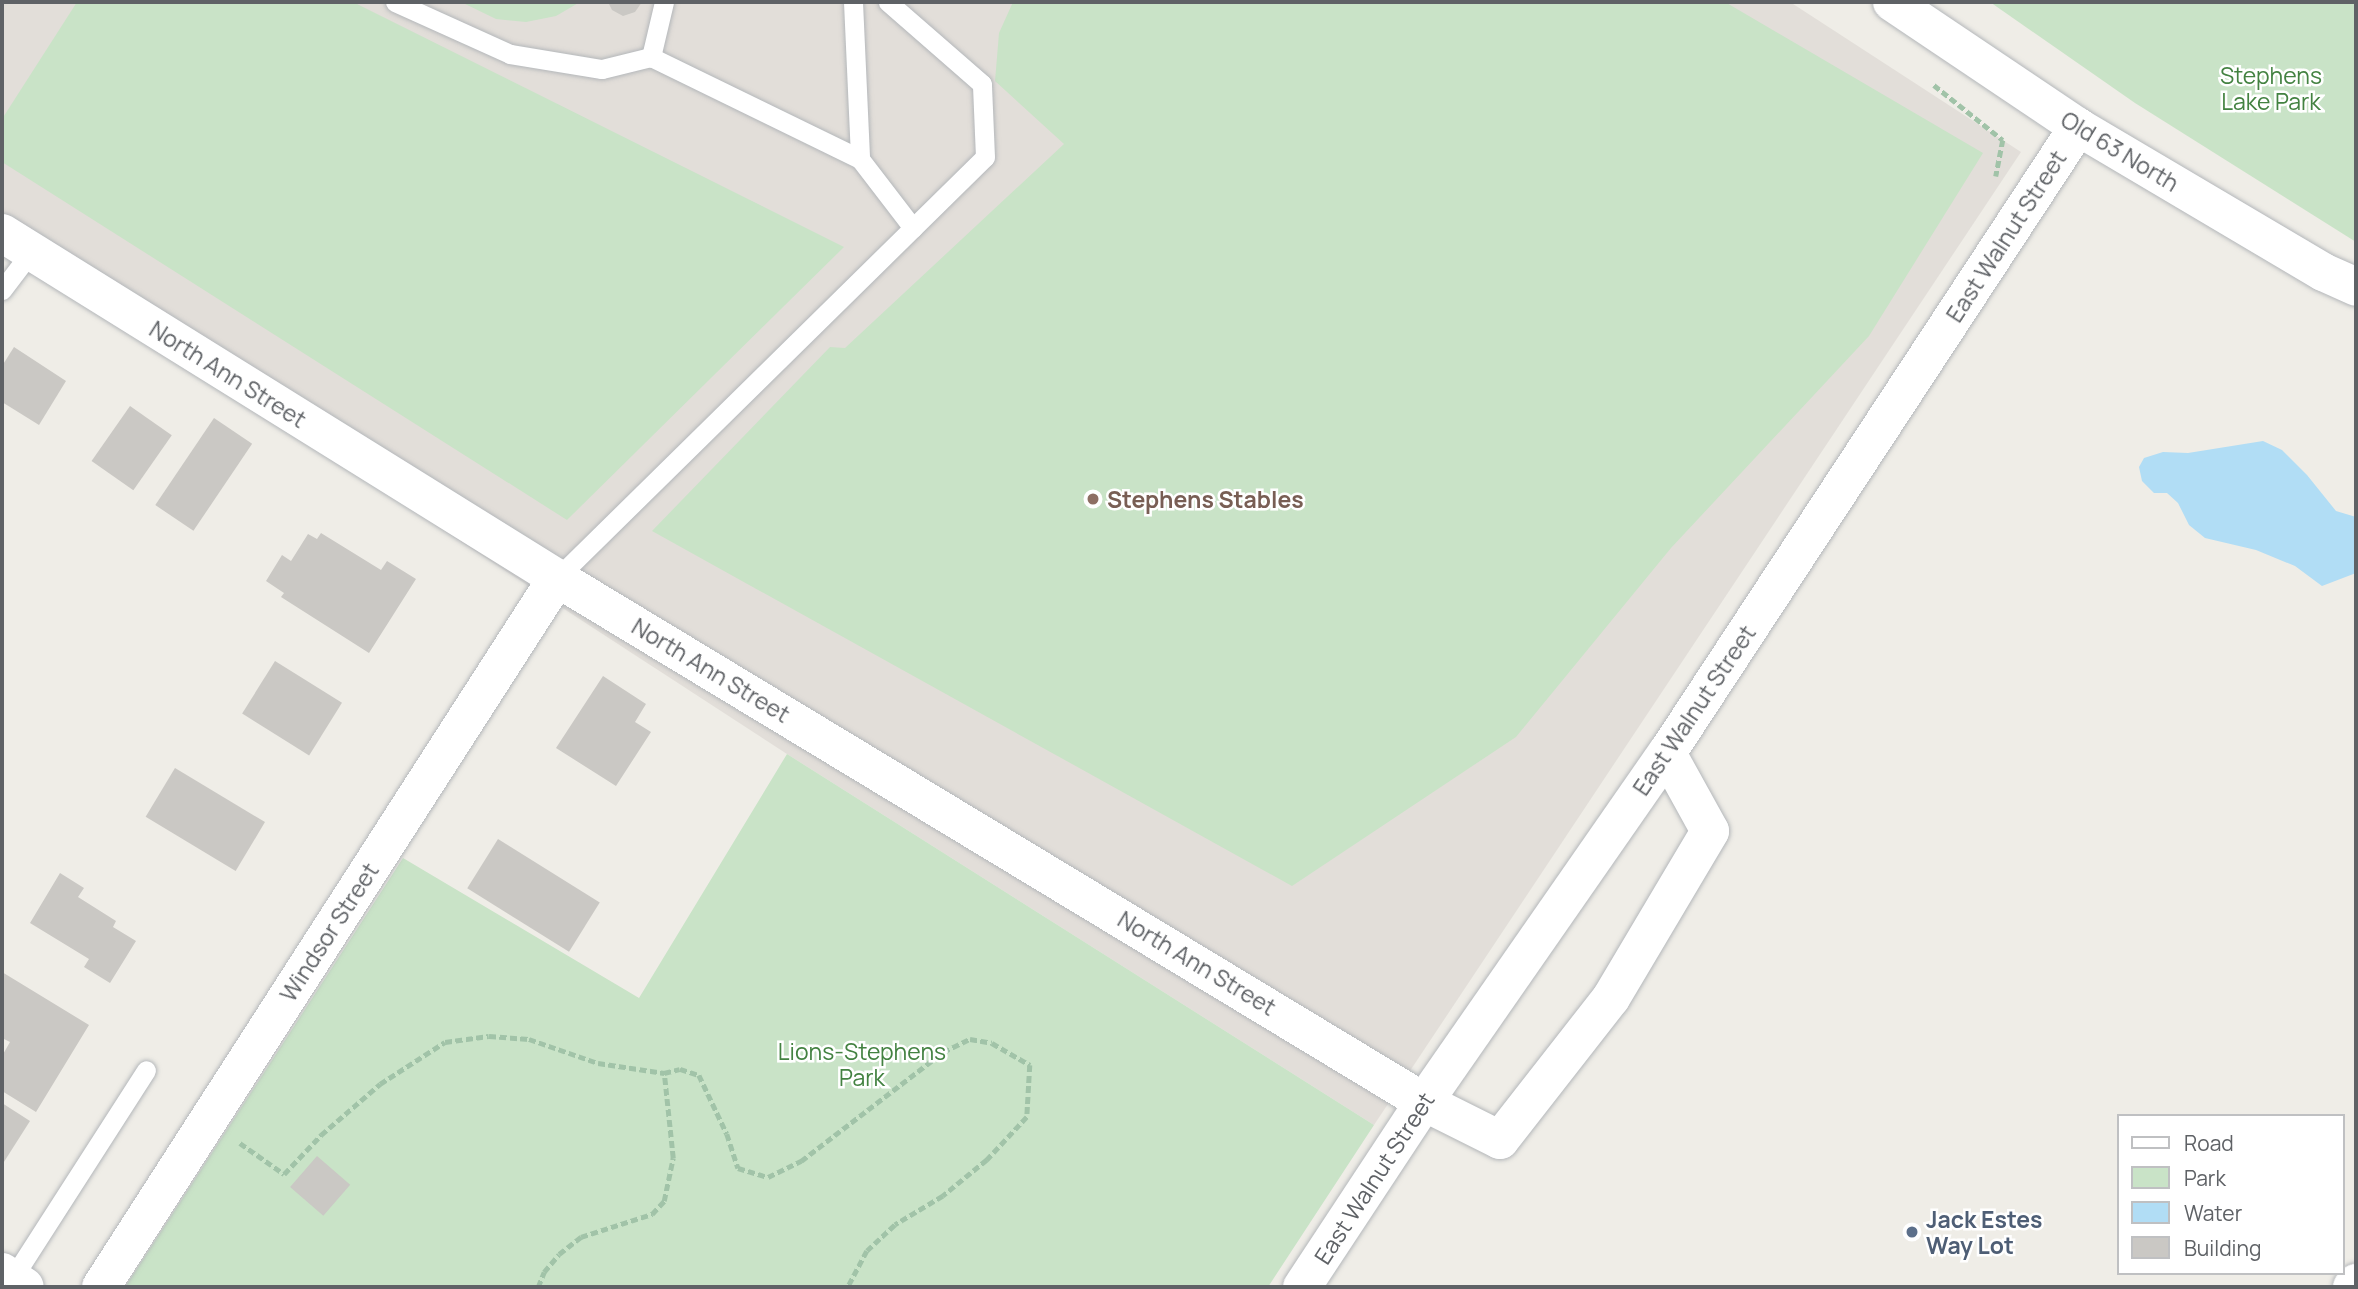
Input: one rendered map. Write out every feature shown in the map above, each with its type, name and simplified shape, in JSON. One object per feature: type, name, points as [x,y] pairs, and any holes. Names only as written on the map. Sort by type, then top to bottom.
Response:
[{"type":"street","name":"Old 63 North","points":[[1892,2],[2078,127],[2323,272],[2356,287]]},
{"type":"street","name":"East Walnut Street","points":[[1302,1287],[1424,1102],[1667,753],[2078,127]]},
{"type":"street","name":"North Ann Street","points":[[16,242],[557,578],[1424,1102],[1500,1140],[1611,998],[1710,831],[1667,753]]},
{"type":"street","name":"Windsor Street","points":[[101,1287],[557,578]]},
{"type":"street","points":[[2352,1287],[2356,1283]]},
{"type":"lane","points":[[394,2],[510,54],[602,69],[651,57],[860,159],[913,228]]},
{"type":"lane","points":[[651,57],[664,2]]},
{"type":"lane","points":[[853,2],[860,159]]},
{"type":"lane","points":[[557,578],[985,156],[982,85],[888,2]]},
{"type":"lane","points":[[2,290],[16,242]]},
{"type":"lane","points":[[13,1279],[146,1070]]},
{"type":"path","points":[[1934,85],[2003,140],[1994,184]]},
{"type":"path","points":[[234,1138],[284,1174],[321,1135],[380,1084],[445,1042],[489,1036],[529,1039],[597,1063],[664,1073],[680,1069],[699,1075],[727,1134],[738,1168],[768,1177],[801,1161],[933,1059],[970,1039],[992,1043],[1030,1065],[1031,1089],[1027,1117],[987,1160],[867,1251],[848,1287]]},
{"type":"path","points":[[538,1287],[544,1272],[559,1254],[581,1237],[652,1214],[664,1201],[673,1158],[664,1073]]},
{"type":"shaded area","name":"Stephens Stables","points":[[2,2],[1790,2],[2021,152],[1374,1125],[787,754],[2,243]]},
{"type":"green space","points":[[77,2],[353,2],[844,247],[567,520],[2,162],[2,119]]},
{"type":"green space","points":[[461,2],[580,2],[556,16],[526,22],[496,19]]},
{"type":"green space","points":[[1013,2],[1725,2],[1983,153],[1869,336],[1671,548],[1516,737],[1292,886],[652,531],[830,347],[845,348],[1064,144],[995,81],[999,33]]},
{"type":"green space","name":"Stephens Lake Park","points":[[1990,2],[2356,2],[2356,242],[2135,103]]},
{"type":"green space","name":"Lions-Stephens Park","points":[[787,754],[1374,1125],[1268,1287],[125,1287],[403,858],[639,998]]},
{"type":"water","points":[[2263,441],[2282,450],[2307,475],[2336,511],[2356,517],[2356,573],[2322,586],[2295,566],[2256,550],[2205,538],[2189,525],[2178,503],[2167,493],[2154,493],[2142,481],[2139,467],[2144,458],[2163,452],[2188,453]]},
{"type":"building","points":[[608,2],[642,2],[635,12],[623,16],[612,10]]},
{"type":"building","points":[[14,347],[66,381],[39,425],[2,402],[2,366]]},
{"type":"building","points":[[130,406],[172,435],[133,490],[92,461]]},
{"type":"building","points":[[214,418],[252,444],[193,531],[155,505]]},
{"type":"building","points":[[321,533],[381,570],[387,561],[416,579],[369,653],[281,597],[284,593],[266,581],[282,555],[291,561],[308,534],[317,539]]},
{"type":"building","points":[[275,661],[342,703],[309,755],[242,714]]},
{"type":"building","points":[[603,676],[646,704],[635,722],[651,732],[616,786],[556,748]]},
{"type":"building","points":[[175,768],[265,822],[236,871],[146,817]]},
{"type":"building","points":[[498,839],[600,903],[569,952],[467,888]]},
{"type":"building","points":[[60,873],[84,888],[78,897],[116,921],[113,927],[136,941],[110,983],[84,967],[89,959],[30,923]]},
{"type":"building","points":[[2,972],[89,1025],[36,1112],[2,1091],[2,1056],[10,1042],[2,1038]]},
{"type":"building","points":[[2,1103],[30,1121],[2,1165]]},
{"type":"building","points":[[317,1156],[350,1185],[323,1216],[290,1187]]},
{"type":"place","name":"Stephens Stables","points":[[1093,499]]},
{"type":"place","name":"Jack Estes Way Lot","points":[[1912,1232]]}]
